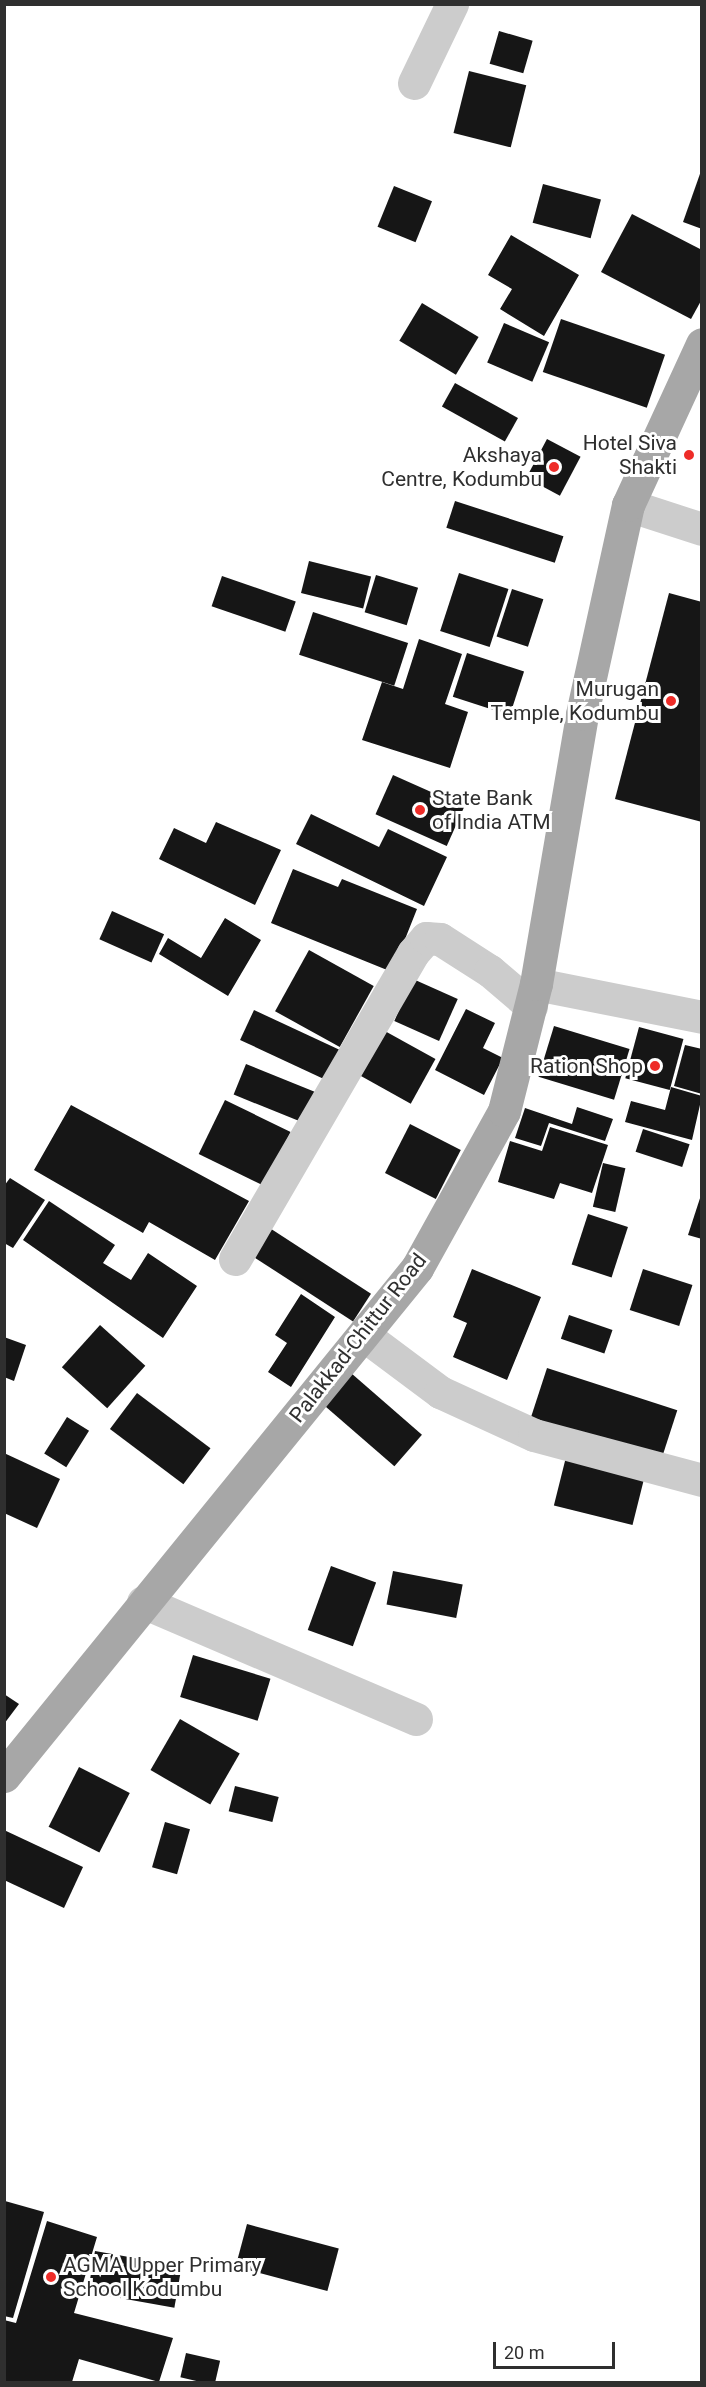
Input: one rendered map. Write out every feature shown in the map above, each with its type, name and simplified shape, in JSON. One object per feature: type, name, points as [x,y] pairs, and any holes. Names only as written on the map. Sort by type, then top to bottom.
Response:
[{"type":"main road","name":"Palakkad-Chittur Road","points":[[4,1776],[143,1602],[365,1336],[417,1268],[504,1111],[533,995],[582,714],[628,505],[702,344]]},
{"type":"street","points":[[414,83],[452,4]]},
{"type":"street","points":[[628,505],[702,529]]},
{"type":"street","points":[[235,1259],[412,952],[426,939],[440,939],[533,995],[702,1017]]},
{"type":"street","points":[[365,1336],[440,1392],[534,1435],[702,1479]]},
{"type":"street","points":[[143,1602],[416,1719]]},
{"type":"building","points":[[499,31],[533,41],[523,73],[490,64]]},
{"type":"building","points":[[469,71],[526,85],[511,147],[454,133]]},
{"type":"building","points":[[702,171],[702,229],[683,222]]},
{"type":"building","points":[[543,184],[601,200],[591,238],[533,223]]},
{"type":"building","points":[[394,186],[432,201],[416,242],[378,227]]},
{"type":"building","points":[[632,214],[702,250],[702,299],[691,319],[601,272]]},
{"type":"building","points":[[511,235],[579,275],[544,336],[500,309],[512,289],[488,275]]},
{"type":"building","points":[[422,303],[479,337],[456,375],[399,341]]},
{"type":"building","points":[[561,319],[665,355],[647,408],[543,372]]},
{"type":"building","points":[[504,323],[549,342],[532,382],[487,363]]},
{"type":"building","points":[[455,383],[518,418],[505,442],[442,407]]},
{"type":"building","name":"Akshaya Centre, Kodumbu","points":[[547,439],[581,457],[560,496],[526,478]]},
{"type":"building","points":[[455,501],[563,536],[555,563],[446,528]]},
{"type":"building","points":[[309,561],[371,576],[363,609],[301,593]]},
{"type":"building","points":[[459,573],[508,589],[490,647],[440,631]]},
{"type":"building","points":[[376,575],[418,588],[407,625],[365,612]]},
{"type":"building","points":[[222,576],[296,601],[285,632],[212,606]]},
{"type":"building","points":[[512,589],[543,599],[528,647],[497,637]]},
{"type":"building","name":"Murugan Temple, Kodumbu","points":[[669,593],[702,602],[702,822],[615,799]]},
{"type":"building","points":[[313,612],[408,643],[394,686],[299,655]]},
{"type":"building","points":[[419,639],[462,654],[445,704],[468,712],[450,768],[362,740],[382,682],[403,689]]},
{"type":"building","points":[[467,653],[524,672],[510,715],[453,697]]},
{"type":"building","name":"State Bank of India ATM","points":[[393,775],[464,807],[447,846],[376,814]]},
{"type":"building","points":[[311,814],[379,847],[388,829],[447,857],[424,906],[296,844]]},
{"type":"building","points":[[216,822],[281,850],[255,905],[159,859],[174,828],[206,843]]},
{"type":"building","points":[[293,869],[338,887],[342,879],[417,909],[392,972],[271,923]]},
{"type":"building","points":[[112,911],[164,934],[151,963],[99,939]]},
{"type":"building","points":[[225,918],[261,940],[228,996],[159,954],[168,938],[201,958]]},
{"type":"building","points":[[309,950],[374,986],[340,1047],[275,1011]]},
{"type":"building","points":[[413,979],[458,999],[439,1041],[394,1021]]},
{"type":"building","points":[[466,1009],[495,1023],[483,1048],[503,1058],[484,1095],[435,1070]]},
{"type":"building","points":[[254,1010],[341,1051],[327,1080],[240,1040]]},
{"type":"building","points":[[554,1026],[630,1049],[614,1100],[539,1077]]},
{"type":"building","name":"Ration Shop","points":[[639,1027],[683,1039],[670,1090],[625,1078]]},
{"type":"building","points":[[383,1030],[435,1059],[411,1104],[358,1075]]},
{"type":"building","points":[[685,1045],[702,1049],[702,1094],[674,1086]]},
{"type":"building","points":[[246,1064],[315,1092],[302,1122],[234,1095]]},
{"type":"building","points":[[671,1087],[702,1096],[692,1140],[625,1122],[631,1101],[665,1110]]},
{"type":"building","points":[[225,1100],[291,1132],[264,1186],[199,1154]]},
{"type":"building","points":[[71,1105],[249,1201],[215,1260],[149,1222],[143,1233],[34,1170]]},
{"type":"building","points":[[577,1107],[613,1119],[605,1141],[549,1123],[541,1146],[515,1138],[525,1108],[572,1124]]},
{"type":"building","points":[[410,1124],[461,1150],[436,1199],[385,1173]]},
{"type":"building","points":[[550,1127],[608,1145],[592,1193],[560,1183],[554,1199],[498,1182],[510,1141],[542,1151]]},
{"type":"building","points":[[643,1129],[690,1144],[682,1167],[636,1152]]},
{"type":"building","points":[[603,1163],[625,1168],[615,1212],[593,1207]]},
{"type":"building","points":[[10,1178],[45,1200],[13,1248],[4,1243],[4,1186]]},
{"type":"building","points":[[702,1192],[702,1239],[688,1235]]},
{"type":"building","points":[[49,1201],[115,1245],[103,1263],[131,1280],[148,1253],[197,1286],[163,1338],[23,1240]]},
{"type":"building","points":[[588,1214],[628,1227],[612,1277],[572,1264]]},
{"type":"building","points":[[262,1223],[371,1294],[353,1321],[244,1251]]},
{"type":"building","points":[[472,1269],[541,1297],[507,1380],[453,1357],[467,1323],[453,1317]]},
{"type":"building","points":[[643,1269],[692,1285],[679,1326],[630,1310]]},
{"type":"building","points":[[301,1294],[335,1317],[291,1387],[268,1372],[287,1343],[275,1335]]},
{"type":"building","points":[[569,1315],[612,1330],[604,1354],[561,1339]]},
{"type":"building","points":[[100,1325],[145,1366],[107,1408],[62,1367]]},
{"type":"building","points":[[4,1337],[26,1345],[14,1381],[4,1377]]},
{"type":"building","points":[[547,1368],[677,1410],[659,1466],[529,1424]]},
{"type":"building","points":[[351,1373],[422,1435],[394,1466],[323,1405]]},
{"type":"building","points":[[137,1393],[210,1448],[183,1484],[110,1429]]},
{"type":"building","points":[[67,1417],[89,1431],[66,1467],[44,1453]]},
{"type":"building","points":[[4,1453],[60,1479],[37,1528],[4,1513]]},
{"type":"building","points":[[566,1457],[645,1477],[632,1525],[554,1506]]},
{"type":"building","points":[[331,1566],[376,1582],[353,1646],[308,1630]]},
{"type":"building","points":[[393,1571],[463,1585],[456,1618],[387,1604]]},
{"type":"building","points":[[193,1655],[270,1679],[258,1721],[180,1697]]},
{"type":"building","points":[[4,1694],[19,1704],[4,1724]]},
{"type":"building","points":[[180,1719],[240,1754],[210,1805],[150,1770]]},
{"type":"building","points":[[79,1767],[130,1793],[99,1853],[49,1827]]},
{"type":"building","points":[[235,1786],[279,1797],[272,1822],[229,1811]]},
{"type":"building","points":[[165,1822],[190,1829],[177,1874],[152,1867]]},
{"type":"building","points":[[4,1830],[83,1867],[64,1908],[4,1880]]},
{"type":"building","points":[[5,2201],[44,2212],[13,2318],[4,2316]]},
{"type":"building","points":[[47,2221],[97,2237],[74,2313],[173,2338],[159,2382],[79,2359],[72,2382],[4,2382],[4,2320],[16,2323]]},
{"type":"building","points":[[247,2224],[339,2249],[327,2291],[236,2267]]},
{"type":"building","points":[[95,2251],[182,2266],[174,2308],[88,2292]]},
{"type":"building","points":[[186,2353],[220,2361],[215,2382],[200,2382],[180,2377]]},
{"type":"place","name":"Hotel Siva Shakti","points":[[689,455]]},
{"type":"place","name":"Akshaya Centre, Kodumbu","points":[[554,467]]},
{"type":"place","name":"Murugan Temple, Kodumbu","points":[[671,701]]},
{"type":"place","name":"State Bank of India ATM","points":[[420,810]]},
{"type":"place","name":"Ration Shop","points":[[655,1066]]},
{"type":"place","name":"AGMA Upper Primary School Kodumbu","points":[[51,2277]]}]
